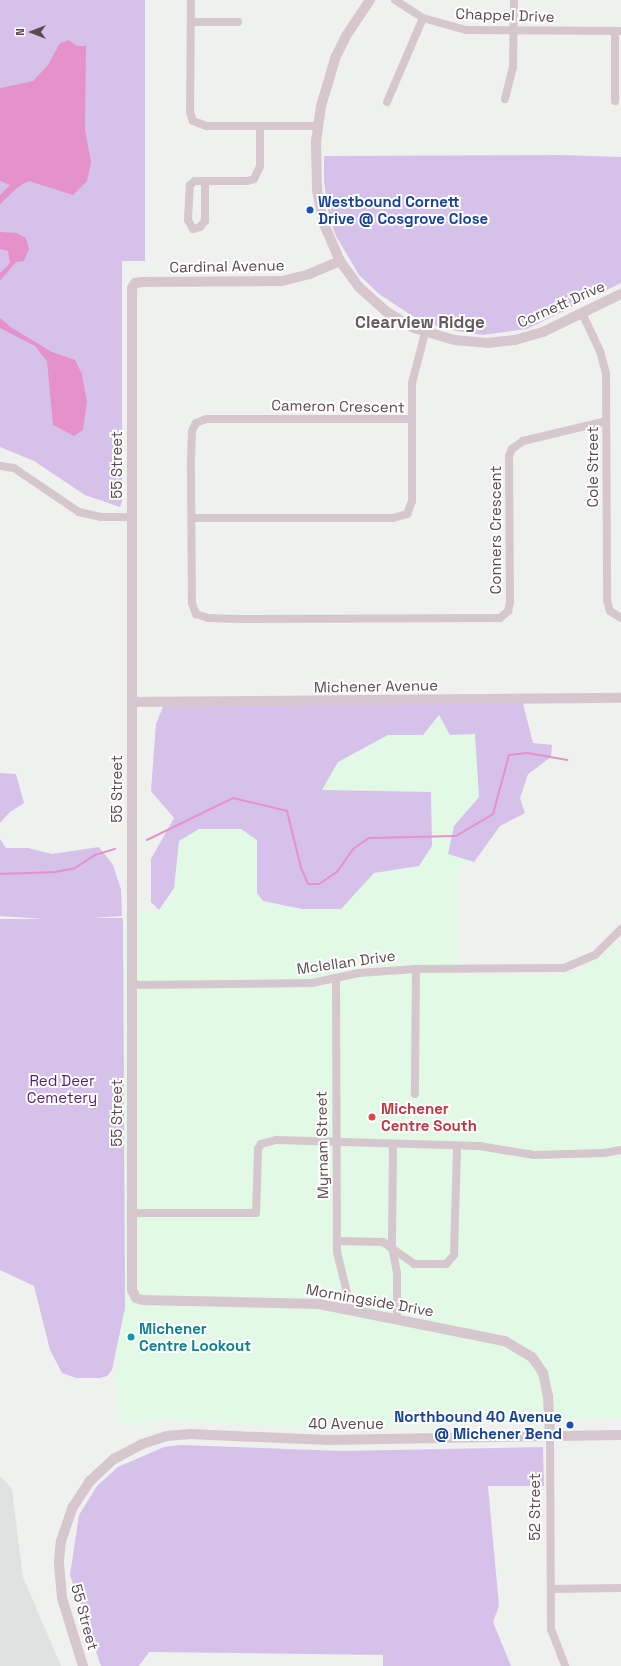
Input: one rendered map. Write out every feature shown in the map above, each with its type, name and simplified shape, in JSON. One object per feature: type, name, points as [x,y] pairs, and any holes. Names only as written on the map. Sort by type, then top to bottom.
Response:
[{"type":"street","points":[[191,0],[190,112],[193,121],[207,126],[317,126]]},
{"type":"street","name":"Cornett Drive","points":[[370,0],[346,36],[335,59],[326,85],[317,126],[316,177],[318,202],[326,231],[340,262],[369,298],[399,320],[425,333],[470,342],[508,341],[543,332],[621,294]]},
{"type":"street","name":"Chappel Drive","points":[[395,0],[423,18],[466,30],[618,31]]},
{"type":"street","points":[[505,99],[513,67],[514,0]]},
{"type":"street","points":[[387,102],[423,18]]},
{"type":"street","points":[[191,22],[238,22]]},
{"type":"street","points":[[615,101],[618,31]]},
{"type":"street","points":[[205,181],[205,221],[200,228],[193,228],[188,224],[188,188],[195,181],[205,181],[247,181],[257,176],[260,166],[260,126]]},
{"type":"street","name":"Cardinal Avenue","points":[[135,283],[281,281],[310,274],[340,262]]},
{"type":"street","name":"55 Street","points":[[134,1295],[132,1290],[131,292],[135,283]]},
{"type":"street","name":"Cole Street","points":[[582,313],[600,351],[605,367],[607,603],[612,614],[621,618]]},
{"type":"street","points":[[411,419],[413,374],[425,333]]},
{"type":"street","name":"Cameron Crescent","points":[[192,518],[403,517],[409,511],[412,501],[411,419],[206,419],[199,421],[192,436],[192,518],[192,603],[196,614],[204,618],[495,618],[505,614]]},
{"type":"street","name":"Conners Crescent","points":[[505,614],[510,602],[509,456],[512,449],[524,441],[606,421]]},
{"type":"street","points":[[0,466],[14,468],[79,512],[100,517],[132,517]]},
{"type":"street","name":"Michener Avenue","points":[[132,702],[621,698]]},
{"type":"street","points":[[416,969],[551,969],[575,965],[595,955],[621,930]]},
{"type":"street","name":"Mclellan Drive","points":[[132,985],[306,984],[367,972],[416,969],[415,1094]]},
{"type":"street","name":"Myrnam Street","points":[[336,979],[337,1241],[338,1255],[351,1309]]},
{"type":"street","points":[[132,1213],[256,1213],[257,1153],[261,1144],[276,1140],[456,1146],[534,1155],[596,1153],[621,1150]]},
{"type":"street","points":[[393,1144],[392,1247],[398,1273],[398,1319]]},
{"type":"street","points":[[337,1241],[381,1241],[392,1247],[408,1260],[418,1264],[446,1264],[454,1255],[456,1146]]},
{"type":"street","name":"Morningside Drive","points":[[134,1295],[142,1300],[316,1303],[494,1338],[514,1345],[526,1352]]},
{"type":"street","name":"52 Street","points":[[526,1352],[538,1364],[546,1384],[550,1435],[551,1632],[565,1666]]},
{"type":"street","name":"40 Avenue","points":[[167,1436],[190,1434],[328,1440],[550,1435],[621,1435]]},
{"type":"street","name":"55 Street","points":[[82,1666],[60,1583],[59,1562],[65,1526],[80,1493],[102,1468],[127,1450],[167,1436]]},
{"type":"street","points":[[551,1589],[621,1588]]},
{"type":"shaded area","points":[[69,40],[77,46],[86,46],[85,129],[91,162],[87,181],[73,195],[29,181],[18,187],[0,204],[0,195],[10,185],[0,181],[0,88],[33,81],[48,65],[60,43]]},
{"type":"shaded area","points":[[0,232],[17,233],[26,238],[29,249],[24,261],[16,262],[0,281],[0,273],[10,263],[8,251],[0,249]]},
{"type":"shaded area","points":[[0,318],[12,328],[52,352],[75,360],[82,374],[87,402],[83,430],[74,436],[53,425],[47,361],[35,346],[0,328]]},
{"type":"shaded area","name":"Michener Centre South","points":[[439,715],[475,734],[479,797],[454,826],[448,854],[474,862],[458,867],[458,975],[549,976],[578,971],[603,956],[617,941],[618,955],[621,955],[621,1418],[302,1428],[166,1419],[119,1425],[115,1351],[125,1308],[123,918],[159,910],[174,888],[179,841],[199,829],[241,829],[257,840],[257,893],[341,909],[374,873],[419,866],[430,792],[322,790],[338,762],[388,735],[423,735]]},
{"type":"shaded area","points":[[0,1476],[12,1489],[23,1577],[61,1666],[0,1666]]},
{"type":"green space","points":[[0,0],[145,0],[145,261],[122,261],[122,502],[120,507],[85,495],[34,461],[0,447]]},
{"type":"green space","points":[[560,155],[621,157],[621,283],[527,329],[483,335],[445,329],[414,317],[379,294],[359,275],[336,236],[329,217],[324,181],[324,156]]},
{"type":"green space","points":[[522,699],[533,743],[552,745],[551,757],[528,774],[520,798],[525,813],[500,826],[474,862],[448,854],[454,826],[479,797],[475,734],[450,735],[439,715],[423,735],[388,735],[338,762],[322,790],[431,792],[432,846],[419,866],[374,873],[341,909],[302,909],[263,901],[257,893],[257,840],[241,829],[199,829],[179,841],[174,888],[159,910],[151,902],[151,859],[174,818],[151,791],[156,724],[165,702]]},
{"type":"green space","points":[[0,773],[16,774],[24,803],[10,812],[0,823]]},
{"type":"green space","name":"Red Deer Cemetery","points":[[0,839],[6,848],[28,848],[52,854],[99,847],[113,865],[121,889],[122,916],[91,918],[123,918],[125,1308],[112,1370],[107,1376],[100,1378],[76,1378],[62,1373],[50,1350],[34,1286],[0,1270],[0,919],[44,919],[0,916]]},
{"type":"green space","points":[[180,1445],[342,1451],[543,1447],[544,1486],[488,1486],[499,1606],[493,1622],[511,1666],[383,1666],[383,1655],[149,1652],[139,1666],[101,1666],[70,1575],[79,1515],[97,1486],[118,1467],[164,1447]]},
{"type":"waterway","points":[[147,840],[233,798],[287,811],[301,868],[308,884],[319,884],[337,872],[353,849],[369,838],[456,836],[493,814],[509,755],[527,753],[567,760]]},
{"type":"waterway","points":[[0,874],[55,872],[75,868],[95,855],[115,849]]},
{"type":"place","name":"Westbound Cornett Drive @ Cosgrove Close","points":[[310,210]]},
{"type":"place","name":"Michener Centre South","points":[[372,1117]]},
{"type":"place","name":"Michener Centre Lookout","points":[[131,1337]]},
{"type":"place","name":"Northbound 40 Avenue @ Michener Bend","points":[[570,1425]]},
{"type":"district","name":"Clearview Ridge","points":[[420,323]]}]
